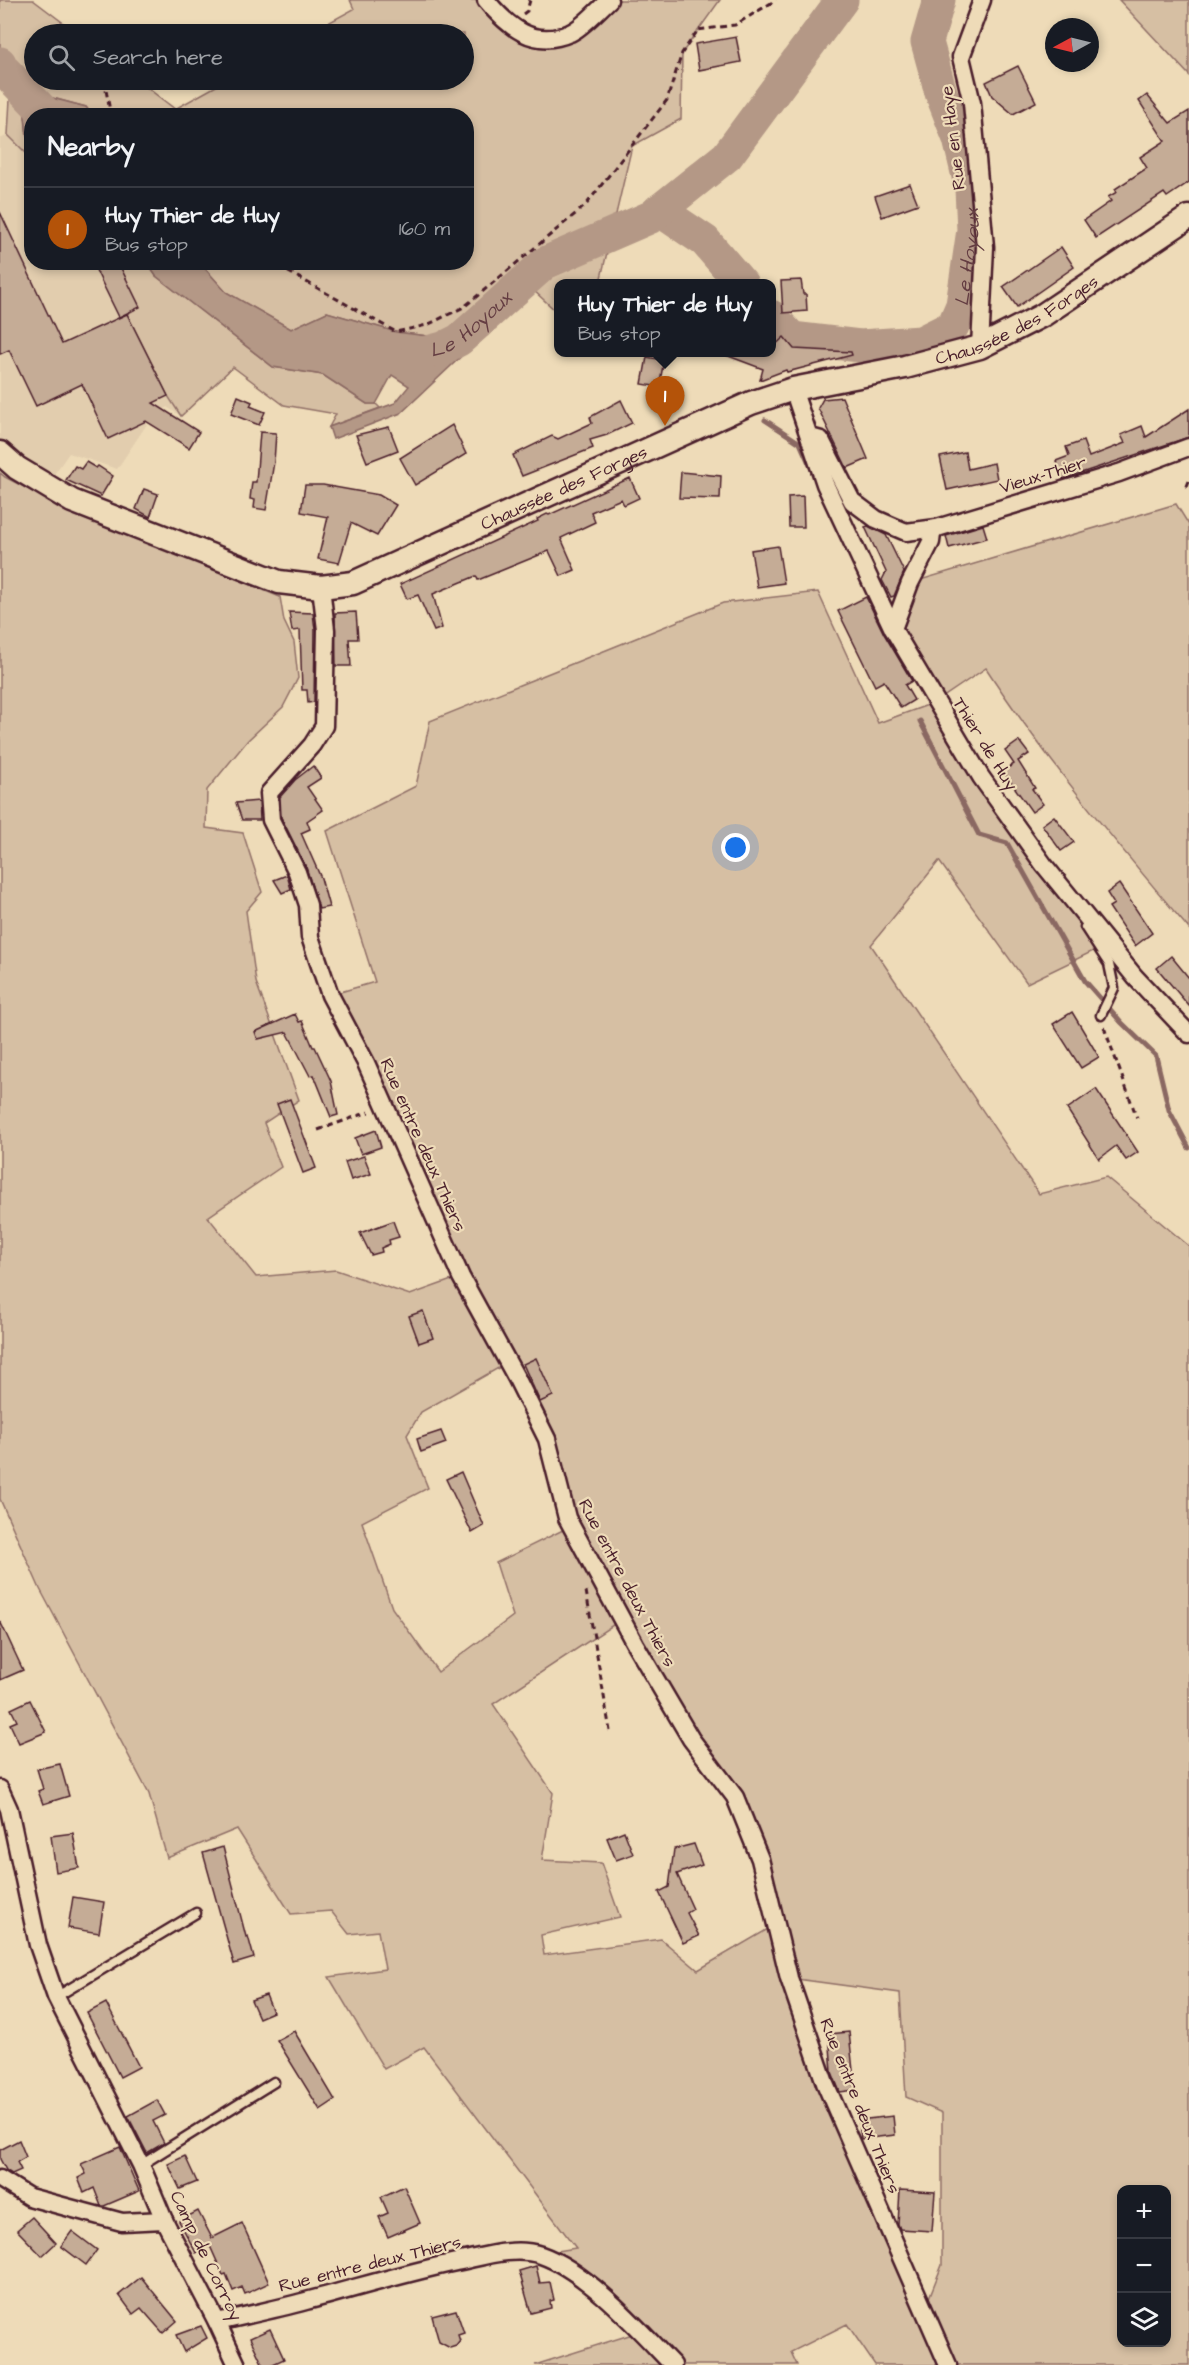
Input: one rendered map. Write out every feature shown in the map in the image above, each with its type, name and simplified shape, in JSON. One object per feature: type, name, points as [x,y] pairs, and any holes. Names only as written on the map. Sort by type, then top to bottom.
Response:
[{"type":"main road","name":"Chaussée des Forges","points":[[0,453],[17,468],[72,501],[279,582],[321,587],[353,583],[751,403],[793,389],[904,367],[980,347],[1043,315],[1189,217]]},
{"type":"street","points":[[486,0],[520,33],[543,38],[570,33],[609,0]]},
{"type":"street","name":"Rue en Haye","points":[[980,347],[985,247],[972,103],[961,57],[982,0]]},
{"type":"street","name":"Thier de Huy","points":[[793,389],[825,484],[893,629],[981,777],[1044,865],[1135,977],[1189,1034]]},
{"type":"street","name":"Thier de Huy","points":[[809,436],[821,441],[852,501],[876,519],[906,532]]},
{"type":"street","name":"Vieux-Thier","points":[[906,532],[937,528],[1119,473],[1189,447]]},
{"type":"street","points":[[893,629],[910,583],[931,542],[932,534],[937,528]]},
{"type":"street","name":"Rue entre deux Thiers","points":[[321,587],[326,630],[324,726],[312,745],[269,793],[271,820],[297,872],[308,905],[310,937],[330,995],[366,1063],[461,1277],[547,1439],[567,1518],[635,1644],[691,1739],[735,1797],[760,1859],[789,1978],[825,2083],[948,2365]]},
{"type":"street","name":"Camp de Corroy","points":[[0,1789],[38,1945],[56,1997],[141,2164],[164,2220],[237,2365]]},
{"type":"street","points":[[0,2179],[28,2197],[122,2222],[164,2220]]},
{"type":"street","name":"Rue entre deux Thiers","points":[[217,2322],[303,2302],[401,2274],[500,2253],[518,2252],[539,2254],[586,2282],[673,2365]]},
{"type":"lane","points":[[1072,899],[1079,919],[1109,964],[1114,987],[1101,1015]]},
{"type":"lane","points":[[56,1997],[196,1913]]},
{"type":"lane","points":[[141,2164],[274,2082]]},
{"type":"path","points":[[285,270],[396,332],[427,325],[464,307],[586,205],[667,100],[682,53],[698,30],[735,25],[776,0]]},
{"type":"path","points":[[106,90],[109,108]]},
{"type":"path","points":[[1189,481],[1187,486],[1189,486]]},
{"type":"path","points":[[1101,1015],[1105,1035],[1137,1118]]},
{"type":"path","points":[[318,1130],[385,1106]]},
{"type":"path","points":[[585,1587],[610,1731]]},
{"type":"shaded area","points":[[0,0],[33,0],[65,24],[24,24],[24,90],[150,90],[174,108],[87,108],[23,90],[24,151],[8,135],[10,99],[0,63]]},
{"type":"shaded area","points":[[350,0],[486,0],[520,33],[570,33],[609,0],[720,0],[682,53],[681,119],[632,146],[601,278],[554,279],[554,309],[532,289],[459,340],[396,332],[327,312],[291,329],[226,292],[206,270],[474,270],[474,108],[177,108],[209,90],[474,90],[474,24],[326,24],[354,9]]},
{"type":"shaded area","points":[[1119,0],[1189,0],[1189,75]]},
{"type":"shaded area","points":[[22,90],[87,108],[24,108]]},
{"type":"shaded area","points":[[8,135],[24,151],[24,270],[122,270],[140,307],[127,314],[168,396],[181,416],[167,407],[147,424],[117,469],[69,453],[50,480],[44,498],[0,473],[0,139]]},
{"type":"shaded area","points":[[121,270],[152,270],[156,276],[273,367],[323,375],[367,404],[376,404],[380,408],[329,427],[336,414],[284,405],[233,367],[181,416],[168,396],[127,314],[139,307]]},
{"type":"shaded area","points":[[152,270],[206,270],[226,292],[291,329],[327,312],[396,332],[459,340],[468,350],[401,413],[333,439],[329,427],[395,403],[409,386],[392,375],[376,404],[367,404],[323,375],[273,367],[156,276]]},
{"type":"shaded area","points":[[0,473],[68,510],[280,597],[284,621],[294,642],[298,678],[283,707],[248,740],[207,790],[206,828],[243,833],[262,892],[246,911],[256,982],[299,1100],[264,1123],[281,1167],[208,1217],[256,1277],[336,1270],[410,1295],[460,1277],[330,995],[375,982],[327,831],[416,786],[430,721],[723,603],[818,592],[878,723],[936,702],[1108,944],[1027,983],[939,861],[871,945],[1039,1194],[1106,1177],[1189,1246],[1189,2365],[875,2365],[847,2324],[791,2352],[797,2365],[535,2365],[639,2332],[539,2254],[576,2248],[424,2047],[384,2069],[329,1977],[385,1969],[378,1931],[349,1934],[331,1911],[291,1914],[237,1829],[167,1858],[149,1794],[40,1589],[0,1499]],"holes":[[[507,1363],[547,1439],[571,1526],[496,1563],[513,1616],[438,1672],[392,1608],[362,1522],[428,1488],[407,1435],[421,1412]],[[622,1619],[735,1797],[775,1925],[698,1970],[661,1939],[544,1955],[541,1935],[620,1917],[601,1863],[542,1860],[553,1793],[493,1704]],[[789,1978],[900,1993],[906,2097],[942,2113],[942,2265],[925,2308]]]},
{"type":"shaded area","points":[[1176,504],[1189,525],[1189,929],[1058,769],[986,668],[936,702],[893,629],[910,583]]},
{"type":"building","points":[[736,37],[741,62],[699,70],[695,44]]},
{"type":"building","points":[[1018,66],[1036,102],[1013,114],[992,96],[986,82]]},
{"type":"building","points":[[1147,95],[1170,123],[1189,111],[1189,182],[1167,197],[1164,193],[1096,238],[1084,220],[1111,201],[1108,197],[1117,192],[1115,189],[1147,168],[1140,157],[1165,141],[1139,101]]},
{"type":"building","points":[[910,184],[918,204],[882,217],[875,196]]},
{"type":"building","points":[[0,212],[24,263],[24,270],[27,270],[62,344],[127,314],[168,396],[153,403],[199,432],[189,448],[146,421],[108,439],[82,384],[36,406],[9,350],[0,354]]},
{"type":"building","points":[[1061,247],[1074,267],[1017,307],[1003,287]]},
{"type":"building","points":[[96,270],[122,270],[140,307],[119,317]]},
{"type":"building","points":[[801,280],[803,294],[806,294],[807,311],[783,313],[781,281]]},
{"type":"building","points":[[784,337],[794,349],[851,352],[852,355],[787,372],[786,370],[760,380],[763,369],[731,357],[776,357],[776,344]]},
{"type":"building","points":[[647,357],[664,360],[659,387],[642,384]]},
{"type":"building","points":[[238,396],[252,402],[250,406],[265,412],[259,425],[231,414]]},
{"type":"building","points":[[842,397],[868,459],[847,468],[818,408],[823,399]]},
{"type":"building","points":[[621,400],[632,423],[590,440],[593,448],[522,476],[513,455],[552,436],[558,439],[592,423],[590,417]]},
{"type":"building","points":[[1189,409],[1189,437],[1063,479],[1056,461],[1069,456],[1066,447],[1083,441],[1089,457],[1125,443],[1121,435],[1142,426],[1146,437]]},
{"type":"building","points":[[452,425],[466,454],[415,485],[400,458]]},
{"type":"building","points":[[389,427],[398,450],[367,462],[356,435]]},
{"type":"building","points":[[260,432],[276,433],[266,510],[254,508],[255,500],[250,499],[252,482],[256,482]]},
{"type":"building","points":[[965,452],[968,469],[994,463],[997,479],[947,490],[940,457]]},
{"type":"building","points":[[86,462],[96,468],[98,466],[113,476],[101,496],[66,480],[75,466],[81,469]]},
{"type":"building","points":[[681,472],[721,476],[720,499],[679,498]]},
{"type":"building","points":[[630,478],[639,498],[624,505],[621,499],[591,512],[595,522],[561,538],[575,570],[561,576],[549,551],[478,580],[476,576],[433,594],[442,628],[434,631],[418,595],[407,599],[400,584],[538,521],[537,519],[547,514]]},
{"type":"building","points":[[305,485],[323,485],[379,495],[396,505],[377,536],[351,523],[339,563],[318,559],[328,517],[301,512]]},
{"type":"building","points":[[144,489],[158,494],[150,517],[136,509]]},
{"type":"building","points":[[803,496],[804,527],[789,527],[788,497]]},
{"type":"building","points":[[983,525],[987,538],[949,548],[946,536]]},
{"type":"building","points":[[868,526],[886,535],[904,572],[894,596],[891,597],[882,580],[886,572],[865,527]]},
{"type":"building","points":[[778,546],[784,583],[757,587],[751,550]]},
{"type":"building","points":[[866,597],[884,634],[912,681],[905,685],[914,700],[901,708],[884,681],[875,686],[838,611]]},
{"type":"building","points":[[289,612],[313,613],[315,630],[314,702],[308,703],[307,690],[302,690],[300,630],[292,631]]},
{"type":"building","points":[[356,612],[358,639],[349,639],[351,666],[336,666],[335,613]]},
{"type":"building","points":[[1019,741],[1029,754],[1018,761],[1035,788],[1032,789],[1043,804],[1032,812],[1003,771],[1014,764],[1005,751]]},
{"type":"building","points":[[313,766],[321,778],[307,787],[323,810],[307,821],[310,829],[301,833],[321,878],[329,907],[319,909],[306,867],[281,817],[280,797],[295,780]]},
{"type":"building","points":[[259,801],[260,820],[242,820],[236,803]]},
{"type":"building","points":[[1054,816],[1074,842],[1061,851],[1042,825]]},
{"type":"building","points":[[287,875],[291,889],[282,893],[274,880]]},
{"type":"building","points":[[1119,884],[1152,933],[1135,946],[1109,907],[1114,904],[1107,893]]},
{"type":"building","points":[[1171,956],[1189,978],[1189,1006],[1157,968]]},
{"type":"building","points":[[1072,1012],[1099,1057],[1081,1068],[1053,1024]]},
{"type":"building","points":[[295,1014],[299,1022],[302,1021],[331,1081],[338,1115],[331,1117],[314,1075],[310,1076],[287,1032],[258,1039],[255,1032]]},
{"type":"building","points":[[1096,1089],[1138,1152],[1126,1160],[1116,1146],[1099,1159],[1067,1109]]},
{"type":"building","points":[[290,1099],[316,1168],[303,1173],[277,1104]]},
{"type":"building","points":[[376,1130],[381,1147],[361,1154],[355,1138]]},
{"type":"building","points":[[364,1156],[371,1174],[351,1180],[345,1162]]},
{"type":"building","points":[[393,1221],[399,1237],[389,1240],[390,1244],[381,1248],[382,1252],[371,1255],[360,1233]]},
{"type":"building","points":[[423,1311],[433,1338],[419,1343],[409,1316]]},
{"type":"building","points":[[536,1358],[553,1396],[540,1402],[523,1364]]},
{"type":"building","points":[[441,1431],[446,1443],[421,1452],[417,1439]]},
{"type":"building","points":[[461,1472],[484,1526],[472,1533],[446,1479]]},
{"type":"building","points":[[0,1621],[23,1670],[0,1680]]},
{"type":"building","points":[[30,1700],[46,1732],[19,1743],[10,1724],[17,1721],[11,1709]]},
{"type":"building","points":[[60,1764],[69,1796],[43,1804],[38,1791],[43,1789],[37,1769]]},
{"type":"building","points":[[624,1831],[633,1854],[616,1860],[607,1838]]},
{"type":"building","points":[[73,1833],[79,1868],[56,1872],[51,1836]]},
{"type":"building","points":[[694,1844],[702,1865],[677,1874],[693,1909],[687,1913],[699,1936],[683,1943],[659,1892],[669,1887],[674,1849]]},
{"type":"building","points":[[223,1847],[246,1937],[248,1936],[254,1958],[234,1964],[203,1853]]},
{"type":"building","points":[[73,1897],[104,1902],[99,1933],[68,1928]]},
{"type":"building","points":[[266,1995],[273,2012],[259,2018],[251,2000]]},
{"type":"building","points":[[106,2003],[139,2067],[120,2077],[87,2013]]},
{"type":"building","points":[[294,2031],[335,2100],[320,2110],[277,2040]]},
{"type":"building","points":[[849,2032],[855,2090],[840,2092],[832,2072],[829,2034]]},
{"type":"building","points":[[157,2100],[165,2115],[153,2121],[164,2143],[147,2153],[128,2116]]},
{"type":"building","points":[[893,2116],[895,2135],[861,2139],[859,2120]]},
{"type":"building","points":[[19,2140],[26,2157],[17,2162],[21,2170],[12,2174],[6,2170],[0,2159],[0,2150]]},
{"type":"building","points":[[120,2147],[139,2191],[101,2206],[94,2188],[84,2193],[78,2178],[86,2174],[81,2164]]},
{"type":"building","points":[[185,2156],[197,2182],[180,2189],[168,2164]]},
{"type":"building","points":[[404,2186],[420,2223],[388,2237],[379,2217],[388,2213],[381,2197]]},
{"type":"building","points":[[900,2190],[935,2192],[932,2231],[900,2229],[898,2224]]},
{"type":"building","points":[[198,2211],[212,2238],[242,2223],[269,2283],[245,2294],[242,2287],[233,2291],[210,2246],[196,2253],[179,2221]]},
{"type":"building","points":[[32,2217],[56,2243],[42,2256],[17,2230]]},
{"type":"building","points":[[72,2231],[97,2250],[86,2265],[61,2246]]},
{"type":"building","points":[[536,2266],[540,2283],[550,2282],[554,2300],[550,2301],[551,2308],[531,2313],[519,2271]]},
{"type":"building","points":[[141,2277],[177,2321],[163,2333],[141,2308],[133,2314],[119,2295]]},
{"type":"building","points":[[456,2310],[464,2333],[458,2335],[460,2341],[456,2346],[450,2348],[439,2342],[432,2316]]},
{"type":"building","points":[[201,2326],[207,2338],[184,2352],[176,2335]]},
{"type":"building","points":[[270,2329],[284,2359],[271,2365],[263,2365],[250,2338]]},
{"type":"waterway","name":"Le Hoyoux","points":[[416,355],[443,348],[459,340],[545,263],[651,217],[727,156],[842,0]]},
{"type":"waterway","name":"Le Hoyoux","points":[[776,321],[792,338],[860,346],[921,342],[953,326],[962,305],[973,230],[971,189],[959,139],[941,93],[927,42],[939,0]]},
{"type":"waterway","name":"Le Hoyoux","points":[[0,63],[2,68],[40,108]]},
{"type":"waterway","name":"Le Hoyoux","points":[[659,210],[705,241],[738,279]]},
{"type":"waterway","points":[[765,420],[800,443],[813,472]]},
{"type":"waterway","points":[[920,721],[979,835],[1007,843],[1085,981],[1122,1023],[1156,1056],[1169,1110],[1189,1148]]},
{"type":"place","name":"Huy Thier de Huy","points":[[665,426]]}]
